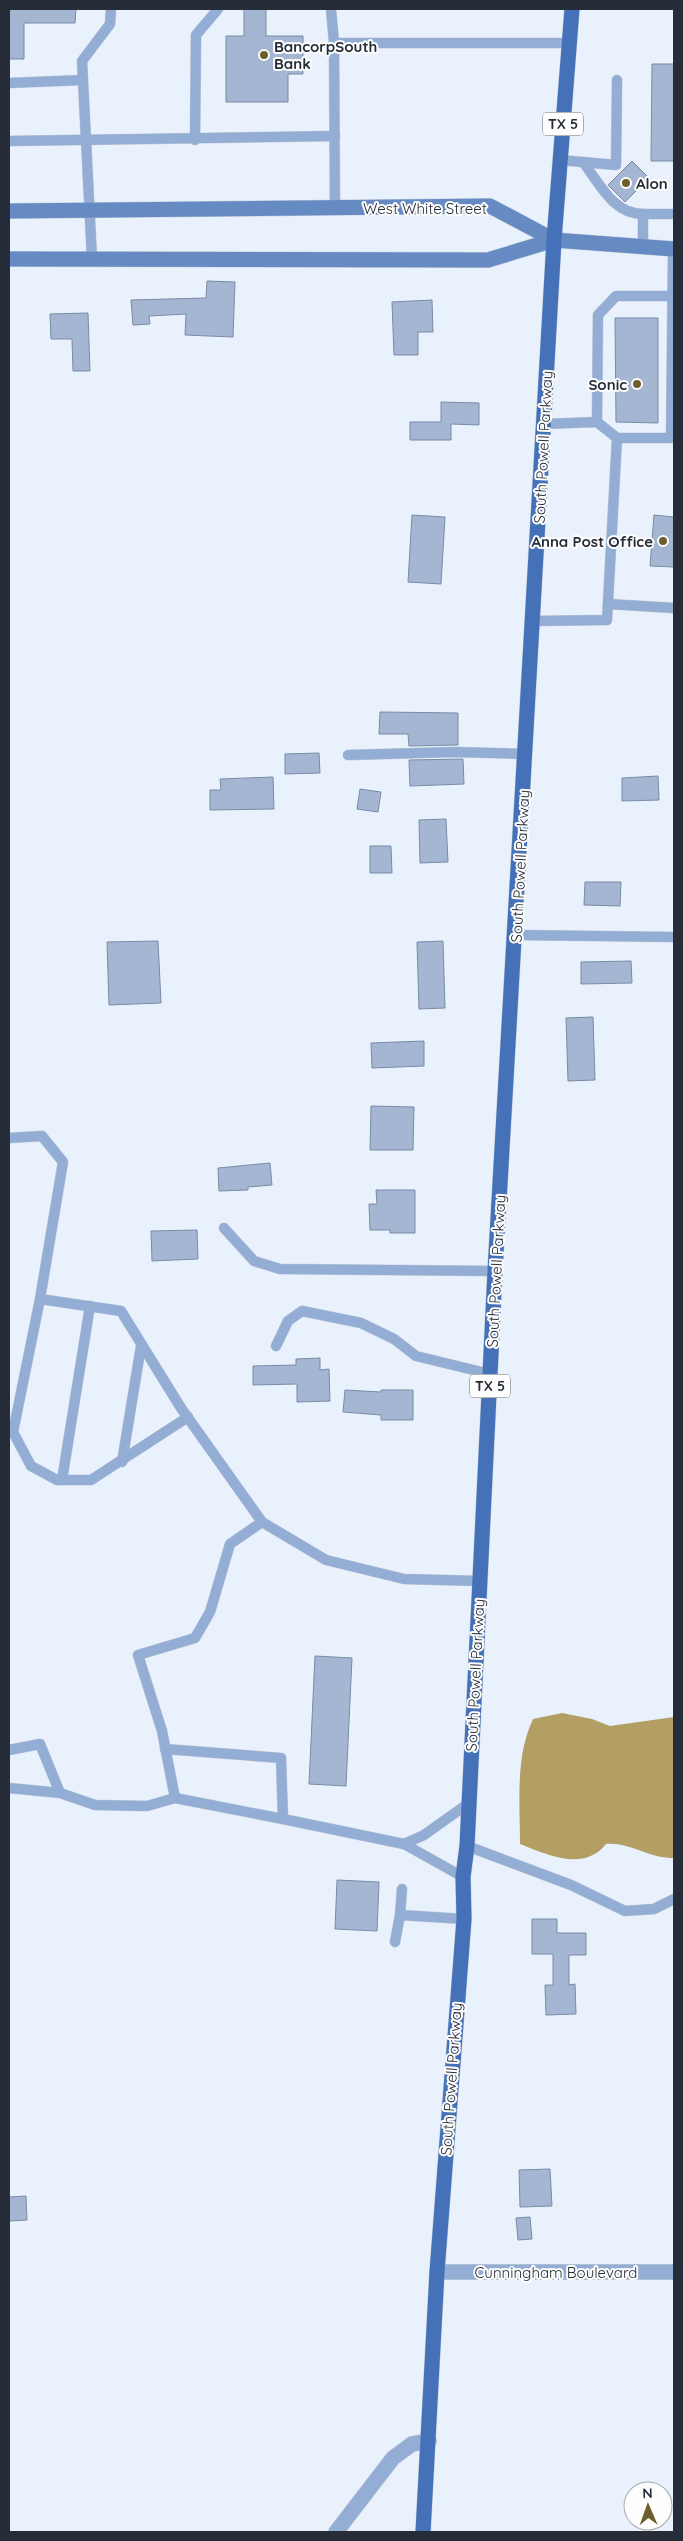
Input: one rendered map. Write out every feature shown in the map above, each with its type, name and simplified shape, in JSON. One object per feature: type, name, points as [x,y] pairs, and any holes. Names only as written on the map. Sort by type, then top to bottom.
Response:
[{"type":"main road","name":"South Powell Parkway","points":[[423,2532],[437,2272],[464,1919],[463,1877],[467,1846],[495,1272],[516,935],[554,240],[572,9]]},
{"type":"main road","name":"West White Street","points":[[9,210],[490,206],[554,240]]},
{"type":"main road","points":[[9,259],[488,260],[554,240],[674,249]]},
{"type":"street","name":"Cunningham Boulevard","points":[[437,2272],[674,2272]]},
{"type":"street","points":[[336,2532],[393,2458],[412,2444],[429,2441]]},
{"type":"lane","points":[[92,259],[82,61],[110,24],[111,9]]},
{"type":"lane","points":[[195,140],[196,35],[218,9]]},
{"type":"lane","points":[[332,9],[335,208]]},
{"type":"lane","points":[[334,43],[569,43]]},
{"type":"lane","points":[[9,83],[83,80]]},
{"type":"lane","points":[[560,160],[616,165],[616,80]]},
{"type":"lane","points":[[9,141],[195,140],[335,136]]},
{"type":"lane","points":[[583,162],[616,206],[631,214],[674,214]]},
{"type":"lane","points":[[643,246],[644,214]]},
{"type":"lane","points":[[544,424],[598,422],[617,438],[671,438],[674,249]]},
{"type":"lane","points":[[598,422],[598,315],[616,296],[673,296]]},
{"type":"lane","points":[[533,621],[607,620],[617,438]]},
{"type":"lane","points":[[608,604],[674,608]]},
{"type":"lane","points":[[348,755],[454,752],[526,754]]},
{"type":"lane","points":[[516,935],[674,938]]},
{"type":"lane","points":[[9,1138],[42,1136],[63,1162],[40,1299],[11,1431],[31,1466],[57,1480],[91,1480],[122,1462],[188,1417]]},
{"type":"lane","points":[[224,1228],[254,1261],[280,1269],[495,1272]]},
{"type":"lane","points":[[40,1299],[121,1311],[141,1346],[188,1417],[262,1522],[326,1560],[404,1579],[480,1581]]},
{"type":"lane","points":[[62,1480],[90,1306]]},
{"type":"lane","points":[[276,1346],[288,1321],[302,1311],[361,1323],[394,1339],[416,1356],[490,1374]]},
{"type":"lane","points":[[122,1462],[141,1346]]},
{"type":"lane","points":[[175,1798],[165,1749],[138,1655],[195,1638],[210,1612],[230,1544],[262,1522]]},
{"type":"lane","points":[[9,1750],[40,1744],[60,1793]]},
{"type":"lane","points":[[165,1749],[281,1758],[283,1819]]},
{"type":"lane","points":[[9,1788],[60,1793],[95,1805],[147,1806],[175,1798],[283,1819],[404,1844],[463,1877]]},
{"type":"lane","points":[[404,1844],[424,1835],[469,1803]]},
{"type":"lane","points":[[467,1846],[571,1885],[625,1911],[654,1909],[674,1899]]},
{"type":"lane","points":[[396,1942],[402,1889]]},
{"type":"lane","points":[[400,1915],[464,1919]]},
{"type":"shaded area","points":[[562,1713],[592,1719],[610,1726],[674,1717],[674,1858],[657,1856],[623,1845],[606,1844],[597,1852],[587,1857],[565,1859],[542,1853],[520,1844],[519,1797],[521,1765],[527,1734],[533,1719]]},
{"type":"building","points":[[9,9],[76,9],[75,23],[24,23],[24,59],[9,59]]},
{"type":"building","name":"BancorpSouth Bank","points":[[244,9],[266,9],[266,36],[303,36],[303,74],[288,74],[288,102],[226,102],[226,36],[244,36]]},
{"type":"building","points":[[652,64],[674,64],[674,161],[651,161]]},
{"type":"building","name":"Alon","points":[[632,161],[649,178],[625,202],[608,185]]},
{"type":"building","points":[[207,281],[235,282],[233,337],[185,335],[186,314],[149,316],[150,324],[133,325],[131,300],[206,298]]},
{"type":"building","points":[[432,300],[433,332],[418,332],[418,355],[394,355],[392,302]]},
{"type":"building","points":[[88,313],[90,371],[73,371],[72,339],[51,339],[50,314]]},
{"type":"building","name":"Sonic","points":[[615,318],[658,318],[658,423],[616,422]]},
{"type":"building","points":[[441,402],[479,403],[479,425],[451,424],[451,440],[410,440],[410,422],[441,422]]},
{"type":"building","points":[[412,515],[445,517],[441,584],[408,582]]},
{"type":"building","name":"Anna Post Office","points":[[654,515],[674,517],[674,567],[650,566]]},
{"type":"building","points":[[380,712],[458,713],[458,745],[409,746],[408,734],[379,734]]},
{"type":"building","points":[[319,753],[320,773],[285,774],[285,754]]},
{"type":"building","points":[[463,759],[464,784],[410,786],[409,760]]},
{"type":"building","points":[[658,776],[659,800],[622,801],[622,778]]},
{"type":"building","points":[[273,777],[274,809],[210,810],[210,790],[221,790],[220,779]]},
{"type":"building","points":[[360,789],[381,792],[378,812],[357,809]]},
{"type":"building","points":[[446,819],[448,862],[420,863],[419,820]]},
{"type":"building","points":[[370,846],[391,846],[392,873],[370,873]]},
{"type":"building","points":[[585,882],[621,882],[620,906],[584,905]]},
{"type":"building","points":[[158,941],[161,1003],[109,1005],[107,942]]},
{"type":"building","points":[[443,941],[445,1008],[419,1009],[417,942]]},
{"type":"building","points":[[631,961],[632,983],[581,984],[581,962]]},
{"type":"building","points":[[593,1017],[595,1080],[568,1081],[566,1018]]},
{"type":"building","points":[[424,1041],[424,1066],[372,1068],[371,1043]]},
{"type":"building","points":[[371,1106],[414,1107],[413,1150],[370,1150]]},
{"type":"building","points":[[270,1163],[272,1185],[248,1187],[248,1190],[219,1191],[218,1168]]},
{"type":"building","points":[[376,1190],[415,1190],[415,1233],[390,1233],[390,1230],[370,1230],[369,1204],[377,1204]]},
{"type":"building","points":[[197,1230],[198,1259],[152,1261],[151,1231]]},
{"type":"building","points":[[320,1358],[320,1370],[329,1369],[330,1401],[297,1402],[297,1384],[253,1385],[253,1366],[296,1365],[296,1359]]},
{"type":"building","points":[[345,1390],[381,1392],[381,1390],[413,1390],[413,1420],[381,1420],[381,1415],[343,1412]]},
{"type":"building","points":[[315,1656],[352,1658],[346,1786],[309,1784]]},
{"type":"building","points":[[337,1880],[379,1882],[377,1931],[335,1929]]},
{"type":"building","points":[[532,1919],[557,1919],[557,1933],[586,1933],[586,1955],[569,1955],[569,1985],[575,1984],[576,2014],[546,2015],[545,1985],[553,1985],[553,1954],[532,1954]]},
{"type":"building","points":[[550,2169],[552,2206],[520,2207],[519,2170]]},
{"type":"building","points":[[26,2196],[27,2220],[9,2221],[9,2197]]},
{"type":"building","points":[[530,2217],[532,2239],[518,2240],[516,2218]]},
{"type":"place","name":"BancorpSouth Bank","points":[[264,55]]},
{"type":"place","name":"Alon","points":[[626,183]]},
{"type":"place","name":"Sonic","points":[[637,384]]},
{"type":"place","name":"Anna Post Office","points":[[663,541]]}]
